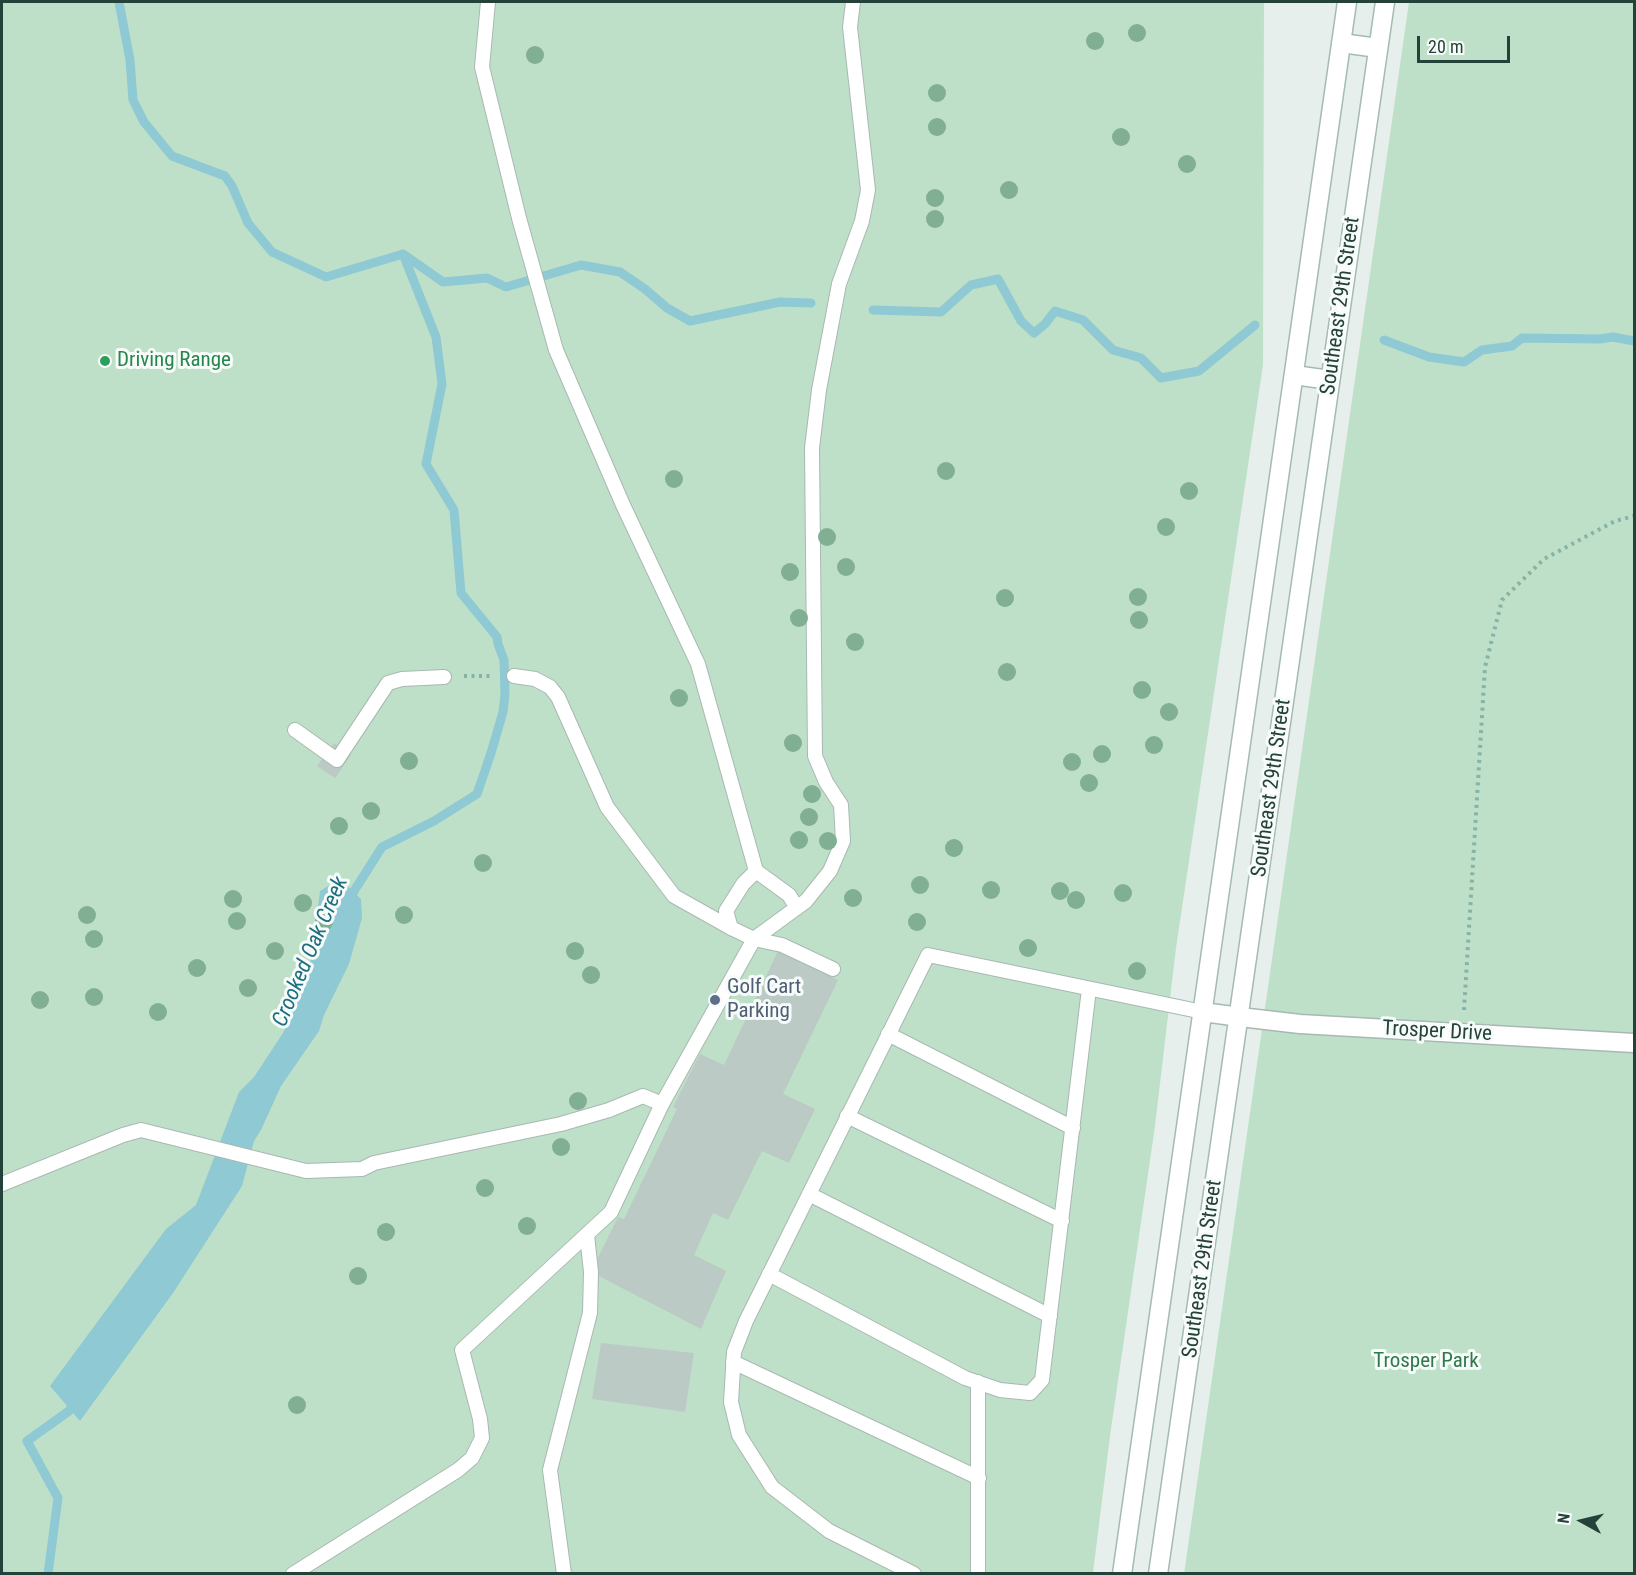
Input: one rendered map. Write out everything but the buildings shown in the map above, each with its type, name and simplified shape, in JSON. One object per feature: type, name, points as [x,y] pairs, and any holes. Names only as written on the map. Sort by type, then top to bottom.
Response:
[{"type":"main road","name":"Southeast 29th Street","points":[[1122,1574],[1347,2]]},
{"type":"main road","name":"Southeast 29th Street","points":[[1158,1574],[1385,2]]},
{"type":"main road","points":[[1341,43],[1378,48]]},
{"type":"main road","points":[[1294,375],[1330,380]]},
{"type":"main road","name":"Trosper Drive","points":[[1203,1012],[1300,1024],[1635,1043]]},
{"type":"lane","points":[[488,2],[482,67],[519,218],[556,350],[623,505],[698,664],[756,871],[789,895],[797,908]]},
{"type":"lane","points":[[293,1574],[458,1470],[472,1458],[482,1438],[480,1419],[462,1350],[610,1212],[662,1104],[754,939],[806,901],[830,871],[843,841],[842,805],[826,782],[815,756],[812,448],[819,390],[839,284],[862,221],[868,190],[850,27],[853,2]]},
{"type":"lane","points":[[514,676],[535,679],[550,687],[558,697],[608,807],[674,896],[754,939],[782,945],[834,969]]},
{"type":"lane","points":[[295,730],[337,760],[388,683],[402,679],[444,677]]},
{"type":"lane","points":[[731,928],[726,911],[743,884],[756,871]]},
{"type":"lane","points":[[701,911],[726,911]]},
{"type":"lane","points":[[915,1574],[829,1531],[772,1487],[739,1435],[731,1402],[734,1352],[746,1321],[928,955],[1203,1012]]},
{"type":"lane","points":[[769,1274],[965,1378],[1000,1390],[1030,1393],[1042,1380],[1089,989]]},
{"type":"lane","points":[[888,1034],[1073,1128]]},
{"type":"lane","points":[[2,1184],[141,1130],[306,1172],[362,1169],[374,1163],[561,1124],[609,1110],[642,1096],[662,1104]]},
{"type":"lane","points":[[847,1116],[1062,1221]]},
{"type":"lane","points":[[809,1194],[1050,1316]]},
{"type":"lane","points":[[564,1574],[550,1470],[590,1313],[591,1272],[587,1235]]},
{"type":"lane","points":[[733,1362],[979,1478]]},
{"type":"lane","points":[[978,1382],[978,1574]]},
{"type":"path","points":[[1462,1034],[1485,667],[1502,600],[1544,559],[1615,521],[1635,516]]},
{"type":"path","points":[[444,677],[514,676]]},
{"type":"green space","points":[[2,2],[1264,2],[1263,365],[1176,948],[1155,1126],[1110,1436],[1093,1573],[2,1573]]},
{"type":"green space","name":"Trosper Park","points":[[1409,2],[1634,2],[1634,1573],[1184,1574]]},
{"type":"water","points":[[340,879],[361,899],[362,918],[349,964],[324,1015],[319,1031],[281,1086],[254,1141],[242,1186],[173,1293],[80,1421],[50,1386],[166,1229],[196,1205],[239,1092],[254,1077],[283,1033],[299,1000],[312,955],[320,891]]},
{"type":"waterway","name":"Crooked Oak Creek","points":[[119,2],[130,60],[133,100],[144,122],[172,156],[225,176],[232,186],[248,223],[272,252],[326,277],[403,254]]},
{"type":"waterway","points":[[403,254],[443,282],[487,278],[506,287],[581,265],[620,272],[667,308],[690,321],[780,302],[811,303]]},
{"type":"waterway","name":"Crooked Oak Creek","points":[[350,901],[382,847],[434,821],[477,794],[503,712],[505,694],[504,660],[497,637],[461,593],[454,510],[426,464],[442,384],[436,337],[403,254]]},
{"type":"waterway","points":[[873,310],[941,312],[971,285],[998,279],[1021,321],[1034,333],[1055,311],[1083,320],[1113,350],[1141,358],[1161,378],[1199,371],[1255,325]]},
{"type":"waterway","points":[[1384,340],[1429,357],[1464,362],[1482,350],[1512,346],[1522,338],[1600,339],[1613,337],[1634,341]]},
{"type":"waterway","name":"Crooked Oak Creek","points":[[48,1574],[58,1498],[27,1441],[69,1411],[75,1400]]},
{"type":"place","name":"Driving Range","points":[[105,361]]},
{"type":"place","name":"Golf Cart Parking","points":[[715,1000]]}]
